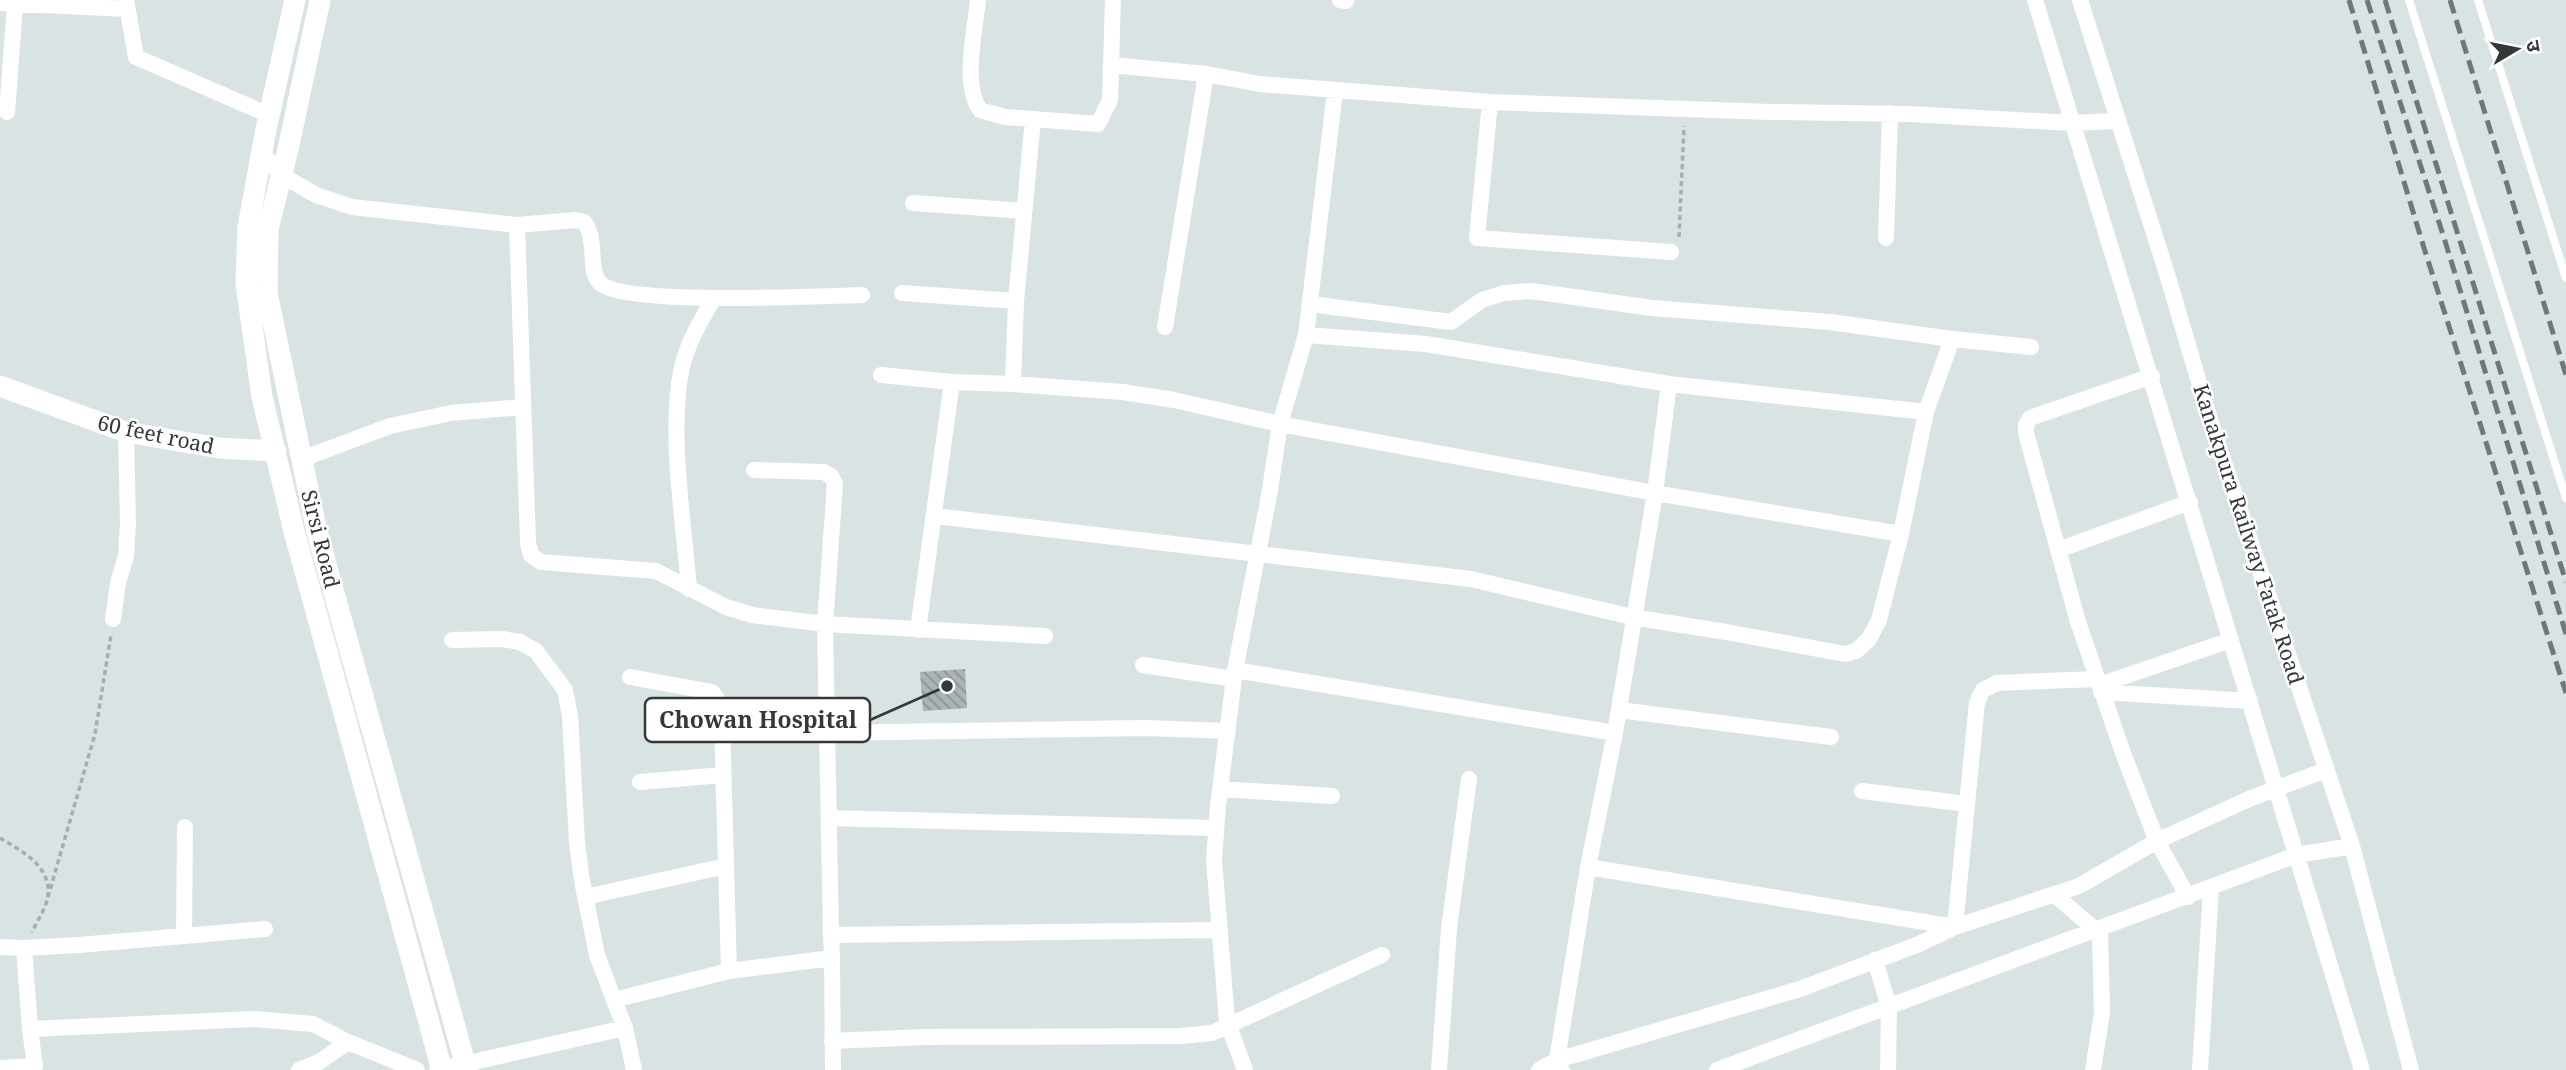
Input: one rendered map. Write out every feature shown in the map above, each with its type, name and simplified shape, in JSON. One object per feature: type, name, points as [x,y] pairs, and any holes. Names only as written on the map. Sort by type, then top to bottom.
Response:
[{"type":"main road","name":"Sirsi Road","points":[[295,0],[269,115],[248,227],[246,284],[262,397],[295,535],[440,1070]]},
{"type":"main road","name":"Sirsi Road","points":[[320,0],[268,229],[267,293],[317,532],[466,1067]]},
{"type":"main road","name":"60 feet road","points":[[0,386],[126,432],[219,448],[276,452]]},
{"type":"street","points":[[978,0],[970,82],[973,100],[980,110],[1033,120],[1098,124],[1110,100],[1113,0]]},
{"type":"street","name":"Kanakpura Railway Fatak Road","points":[[2035,0],[2362,1070]]},
{"type":"street","name":"Kanakpura Railway Fatak Road","points":[[2080,0],[2211,422],[2352,846],[2411,1070]]},
{"type":"street","points":[[7,113],[8,4],[127,5],[136,58],[269,115]]},
{"type":"street","points":[[1111,65],[1206,74],[1260,84],[1490,102],[1685,110],[1890,113],[2020,118],[2072,123],[2117,121]]},
{"type":"street","points":[[1165,327],[1206,74]]},
{"type":"street","points":[[1245,1070],[1229,1026],[1214,860],[1216,828],[1234,674],[1269,496],[1280,424],[1306,335],[1335,91]]},
{"type":"street","points":[[1490,102],[1477,238],[1671,252]]},
{"type":"street","points":[[1886,238],[1890,113]]},
{"type":"street","points":[[1013,384],[1016,301],[1033,120]]},
{"type":"street","points":[[262,153],[281,175],[316,195],[352,207],[517,225],[576,220],[584,222],[591,236],[596,277],[599,283],[605,286],[672,298],[862,295]]},
{"type":"street","points":[[913,203],[1024,211]]},
{"type":"street","points":[[517,225],[528,543],[531,555],[541,562],[656,571],[726,607],[752,615],[825,624],[1045,636]]},
{"type":"street","points":[[1310,304],[1451,322],[1482,300],[1504,293],[1531,291],[1652,308],[1830,323],[2031,347]]},
{"type":"street","points":[[902,293],[1016,301]]},
{"type":"street","points":[[689,589],[678,458],[677,402],[682,365],[695,331],[714,298]]},
{"type":"street","points":[[1306,335],[1426,344],[1669,384],[1926,412]]},
{"type":"street","points":[[935,516],[1471,579],[1632,617],[1845,654],[1856,651],[1869,639],[1879,620],[1901,534],[1926,412],[1952,339]]},
{"type":"street","points":[[881,374],[952,382],[1123,392],[1198,404],[1280,424],[1901,534]]},
{"type":"street","points":[[2152,376],[2030,418],[2026,433],[2099,685],[2157,841],[2188,897]]},
{"type":"street","points":[[918,630],[952,382]]},
{"type":"street","points":[[1560,1065],[1588,867],[1619,710],[1632,617],[1655,492],[1669,384]]},
{"type":"street","points":[[302,459],[390,426],[452,413],[523,407]]},
{"type":"street","points":[[113,619],[128,534],[126,432]]},
{"type":"street","points":[[754,470],[824,472],[831,476],[835,484],[825,624],[833,1070]]},
{"type":"street","points":[[2058,550],[2190,502]]},
{"type":"street","points":[[452,640],[502,639],[520,642],[536,651],[565,690],[570,716],[577,842],[585,897],[597,955],[625,1028],[634,1070]]},
{"type":"street","points":[[2099,685],[2231,640]]},
{"type":"street","points":[[1143,665],[1234,674],[1615,733]]},
{"type":"street","points":[[630,677],[712,692],[718,700],[721,710],[729,971]]},
{"type":"street","points":[[1955,927],[1977,702],[1983,690],[1997,684],[2099,685],[2250,701]]},
{"type":"street","points":[[1619,710],[1832,737]]},
{"type":"street","points":[[827,733],[1145,728],[1228,731]]},
{"type":"street","points":[[1539,1070],[1800,989],[1955,927],[2079,886],[2157,841],[2326,770]]},
{"type":"street","points":[[640,782],[723,775]]},
{"type":"street","points":[[1439,1070],[1449,928],[1469,779]]},
{"type":"street","points":[[1220,789],[1332,796]]},
{"type":"street","points":[[1862,791],[1967,804]]},
{"type":"street","points":[[829,818],[1216,828]]},
{"type":"street","points":[[184,936],[185,827]]},
{"type":"street","points":[[1717,1070],[2297,855],[2352,846]]},
{"type":"street","points":[[585,897],[726,866]]},
{"type":"street","points":[[1588,867],[1955,927]]},
{"type":"street","points":[[2200,1070],[2211,888]]},
{"type":"street","points":[[2055,895],[2099,934],[2102,1013],[2094,1070]]},
{"type":"street","points":[[0,947],[24,948],[265,929]]},
{"type":"street","points":[[831,935],[1220,930]]},
{"type":"street","points":[[0,1068],[36,1068],[24,948]]},
{"type":"street","points":[[832,1041],[924,1037],[1181,1036],[1212,1033],[1381,955]]},
{"type":"street","points":[[614,1000],[729,971],[832,958]]},
{"type":"street","points":[[1875,960],[1889,1007],[1888,1070]]},
{"type":"street","points":[[30,1029],[253,1019],[313,1024],[348,1042],[417,1070]]},
{"type":"street","points":[[440,1070],[466,1067],[625,1028]]},
{"type":"street","points":[[299,1070],[319,1062],[348,1042]]},
{"type":"lane","points":[[2409,0],[2566,498]]},
{"type":"lane","points":[[2478,0],[2566,278]]},
{"type":"path","points":[[1671,252],[1677,248],[1678,241],[1685,110]]},
{"type":"path","points":[[24,948],[48,897],[95,734],[113,619]]},
{"type":"path","points":[[0,838],[29,856],[47,875],[48,897]]},
{"type":"building","points":[[965,669],[967,708],[923,711],[920,672]]},
{"type":"railway","points":[[2349,0],[2424,248],[2566,693]]},
{"type":"railway","points":[[2367,0],[2445,241],[2566,634]]},
{"type":"railway","points":[[2385,0],[2566,582]]},
{"type":"railway","points":[[2450,0],[2566,375]]},
{"type":"place","name":"Chowan Hospital","points":[[947,686]]}]
